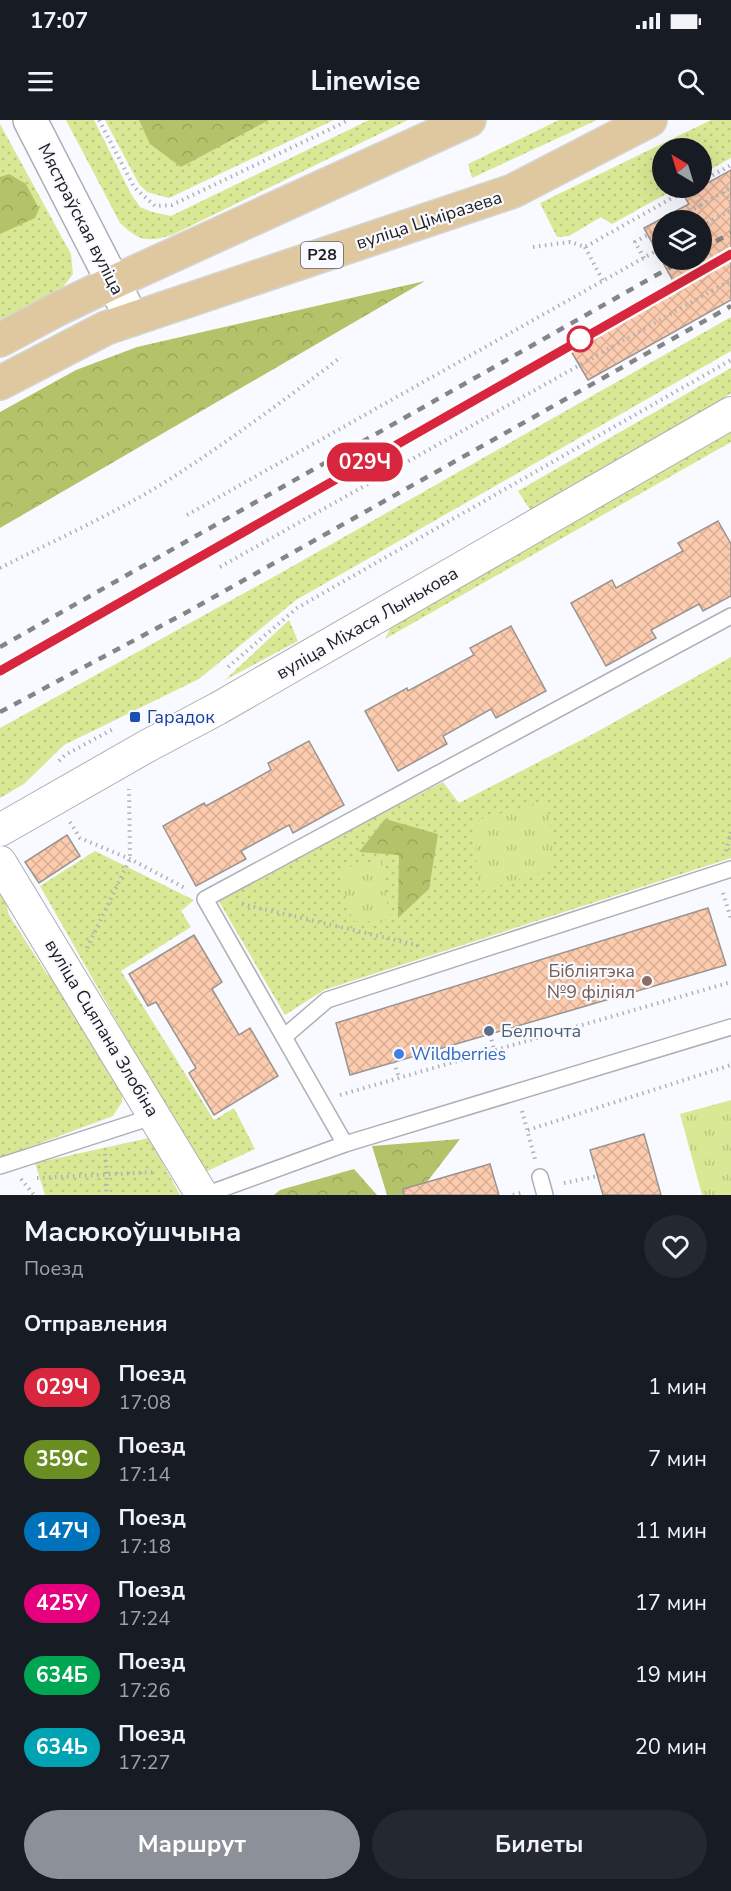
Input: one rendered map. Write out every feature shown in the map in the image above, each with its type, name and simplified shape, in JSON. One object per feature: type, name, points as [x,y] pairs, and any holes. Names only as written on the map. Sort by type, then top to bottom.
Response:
[{"type":"main road","points":[[0,340],[114,282],[469,120]]},
{"type":"main road","name":"вуліца Ціміразева","points":[[0,383],[106,328],[513,192],[650,120]]},
{"type":"street","name":"Мястраўская вуліца","points":[[30,120],[132,319]]},
{"type":"street","name":"вуліца Міхася Лынькова","points":[[0,830],[217,709],[731,413]]},
{"type":"street","name":"вуліца Сцяпана Злобіна","points":[[0,862],[198,1187]]},
{"type":"lane","points":[[345,1144],[205,899],[731,616]]},
{"type":"lane","points":[[284,1036],[327,1000],[731,869]]},
{"type":"lane","points":[[198,1187],[731,1028]]},
{"type":"lane","points":[[0,1166],[156,1116]]},
{"type":"lane","points":[[540,1177],[545,1195]]},
{"type":"path","points":[[99,120],[134,187],[155,206],[172,205],[349,120]]},
{"type":"path","points":[[712,175],[731,165]]},
{"type":"path","points":[[691,210],[731,188]]},
{"type":"path","points":[[724,192],[731,204]]},
{"type":"path","points":[[585,247],[672,198]]},
{"type":"path","points":[[696,198],[701,205]]},
{"type":"path","points":[[712,220],[731,210]]},
{"type":"path","points":[[644,258],[635,242],[652,232]]},
{"type":"path","points":[[533,246],[570,242],[585,247],[603,281]]},
{"type":"path","points":[[187,515],[652,253]]},
{"type":"path","points":[[219,567],[731,280]]},
{"type":"path","points":[[0,568],[113,512],[169,479],[289,397],[341,357]]},
{"type":"path","points":[[224,670],[297,608],[731,360]]},
{"type":"path","points":[[83,955],[130,859],[128,781]]},
{"type":"path","points":[[320,1101],[731,982]]},
{"type":"path","points":[[490,1034],[494,1050]]},
{"type":"path","points":[[394,1062],[399,1078]]},
{"type":"path","points":[[540,1177],[528,1130],[731,1065]]},
{"type":"path","points":[[102,1134],[107,1174],[106,1195]]},
{"type":"path","points":[[21,1179],[107,1174],[198,1187]]},
{"type":"green space","points":[[66,120],[94,120],[131,194],[140,207],[171,216],[369,120],[408,120],[172,235],[144,239],[133,234],[120,223]]},
{"type":"green space","points":[[105,120],[334,120],[169,198],[147,192],[139,184]]},
{"type":"green space","points":[[139,120],[269,120],[181,167],[150,144]]},
{"type":"green space","points":[[559,120],[597,120],[472,178],[468,164]]},
{"type":"green space","points":[[711,120],[731,120],[731,158],[712,168],[712,138],[674,138]]},
{"type":"green space","points":[[0,124],[71,254],[73,274],[63,287],[0,320]]},
{"type":"green space","points":[[652,149],[652,198],[659,198],[612,224],[601,217],[569,236],[557,237],[540,203]]},
{"type":"green space","points":[[9,174],[26,184],[39,209],[35,218],[0,234],[0,177]]},
{"type":"green space","points":[[425,281],[0,528],[0,412],[76,370],[137,347]]},
{"type":"green space","points":[[731,317],[731,351],[296,600],[199,679],[64,745],[24,784],[0,798],[0,728],[286,570]]},
{"type":"green space","points":[[731,368],[731,393],[712,408],[532,513],[518,491]]},
{"type":"green space","points":[[731,431],[731,442],[385,639],[391,627]]},
{"type":"green space","points":[[289,620],[298,641],[225,680]]},
{"type":"green space","points":[[731,657],[731,858],[324,990],[285,1015],[217,898],[443,782],[459,803],[593,734]]},
{"type":"green space","points":[[547,800],[553,869],[478,892],[475,821]]},
{"type":"green space","points":[[385,819],[438,834],[429,889],[398,918],[399,855],[359,852]]},
{"type":"green space","points":[[95,851],[194,900],[181,911],[191,927],[121,971],[214,1120],[234,1108],[255,1149],[203,1173],[40,886]]},
{"type":"green space","points":[[382,859],[389,920],[353,922],[338,870]]},
{"type":"green space","points":[[0,882],[9,915],[47,974],[63,985],[123,1089],[122,1102],[113,1116],[0,1158]]},
{"type":"green space","points":[[731,1100],[731,1195],[702,1195],[680,1114]]},
{"type":"green space","points":[[149,1138],[180,1195],[45,1195],[35,1163]]},
{"type":"green space","points":[[460,1139],[417,1195],[387,1195],[372,1146]]},
{"type":"green space","points":[[354,1169],[377,1195],[274,1195],[280,1190]]},
{"type":"building","points":[[731,170],[731,300],[588,380],[571,351],[678,290],[667,270],[712,270],[712,210],[678,210],[689,204],[685,198],[712,198],[712,181]]},
{"type":"building","points":[[652,224],[652,243],[644,228]]},
{"type":"building","points":[[718,521],[731,544],[731,596],[703,611],[699,604],[651,630],[656,638],[606,666],[571,603],[612,580],[616,588],[683,551],[678,543]]},
{"type":"building","points":[[511,626],[546,691],[496,718],[491,709],[443,736],[447,744],[398,771],[365,711],[407,688],[408,691],[474,655],[470,648]]},
{"type":"building","points":[[309,741],[344,805],[293,833],[289,825],[241,851],[246,859],[196,886],[163,826],[204,803],[206,806],[271,770],[268,763]]},
{"type":"building","points":[[67,835],[80,856],[39,883],[25,862]]},
{"type":"building","points":[[708,908],[726,965],[350,1075],[336,1023]]},
{"type":"building","points":[[194,935],[222,982],[212,989],[239,1035],[250,1028],[278,1076],[214,1115],[189,1073],[196,1068],[156,1002],[148,1006],[129,974]]},
{"type":"building","points":[[644,1134],[661,1195],[603,1195],[590,1150]]},
{"type":"building","points":[[490,1164],[499,1195],[404,1195],[403,1189]]},
{"type":"railway","points":[[712,243],[731,233]]},
{"type":"railway","points":[[0,671],[731,254]]},
{"type":"railway","points":[[0,647],[665,270]]},
{"type":"railway","points":[[0,712],[189,611],[731,306]]},
{"type":"train","name":"029Ч","points":[[0,671],[731,254]]},
{"type":"place","name":"Гарадок","points":[[135,717]]},
{"type":"place","name":"Бібліятэка №9 філіял","points":[[647,981]]},
{"type":"place","name":"Белпочта","points":[[489,1031]]},
{"type":"place","name":"Wildberries","points":[[399,1054]]}]
